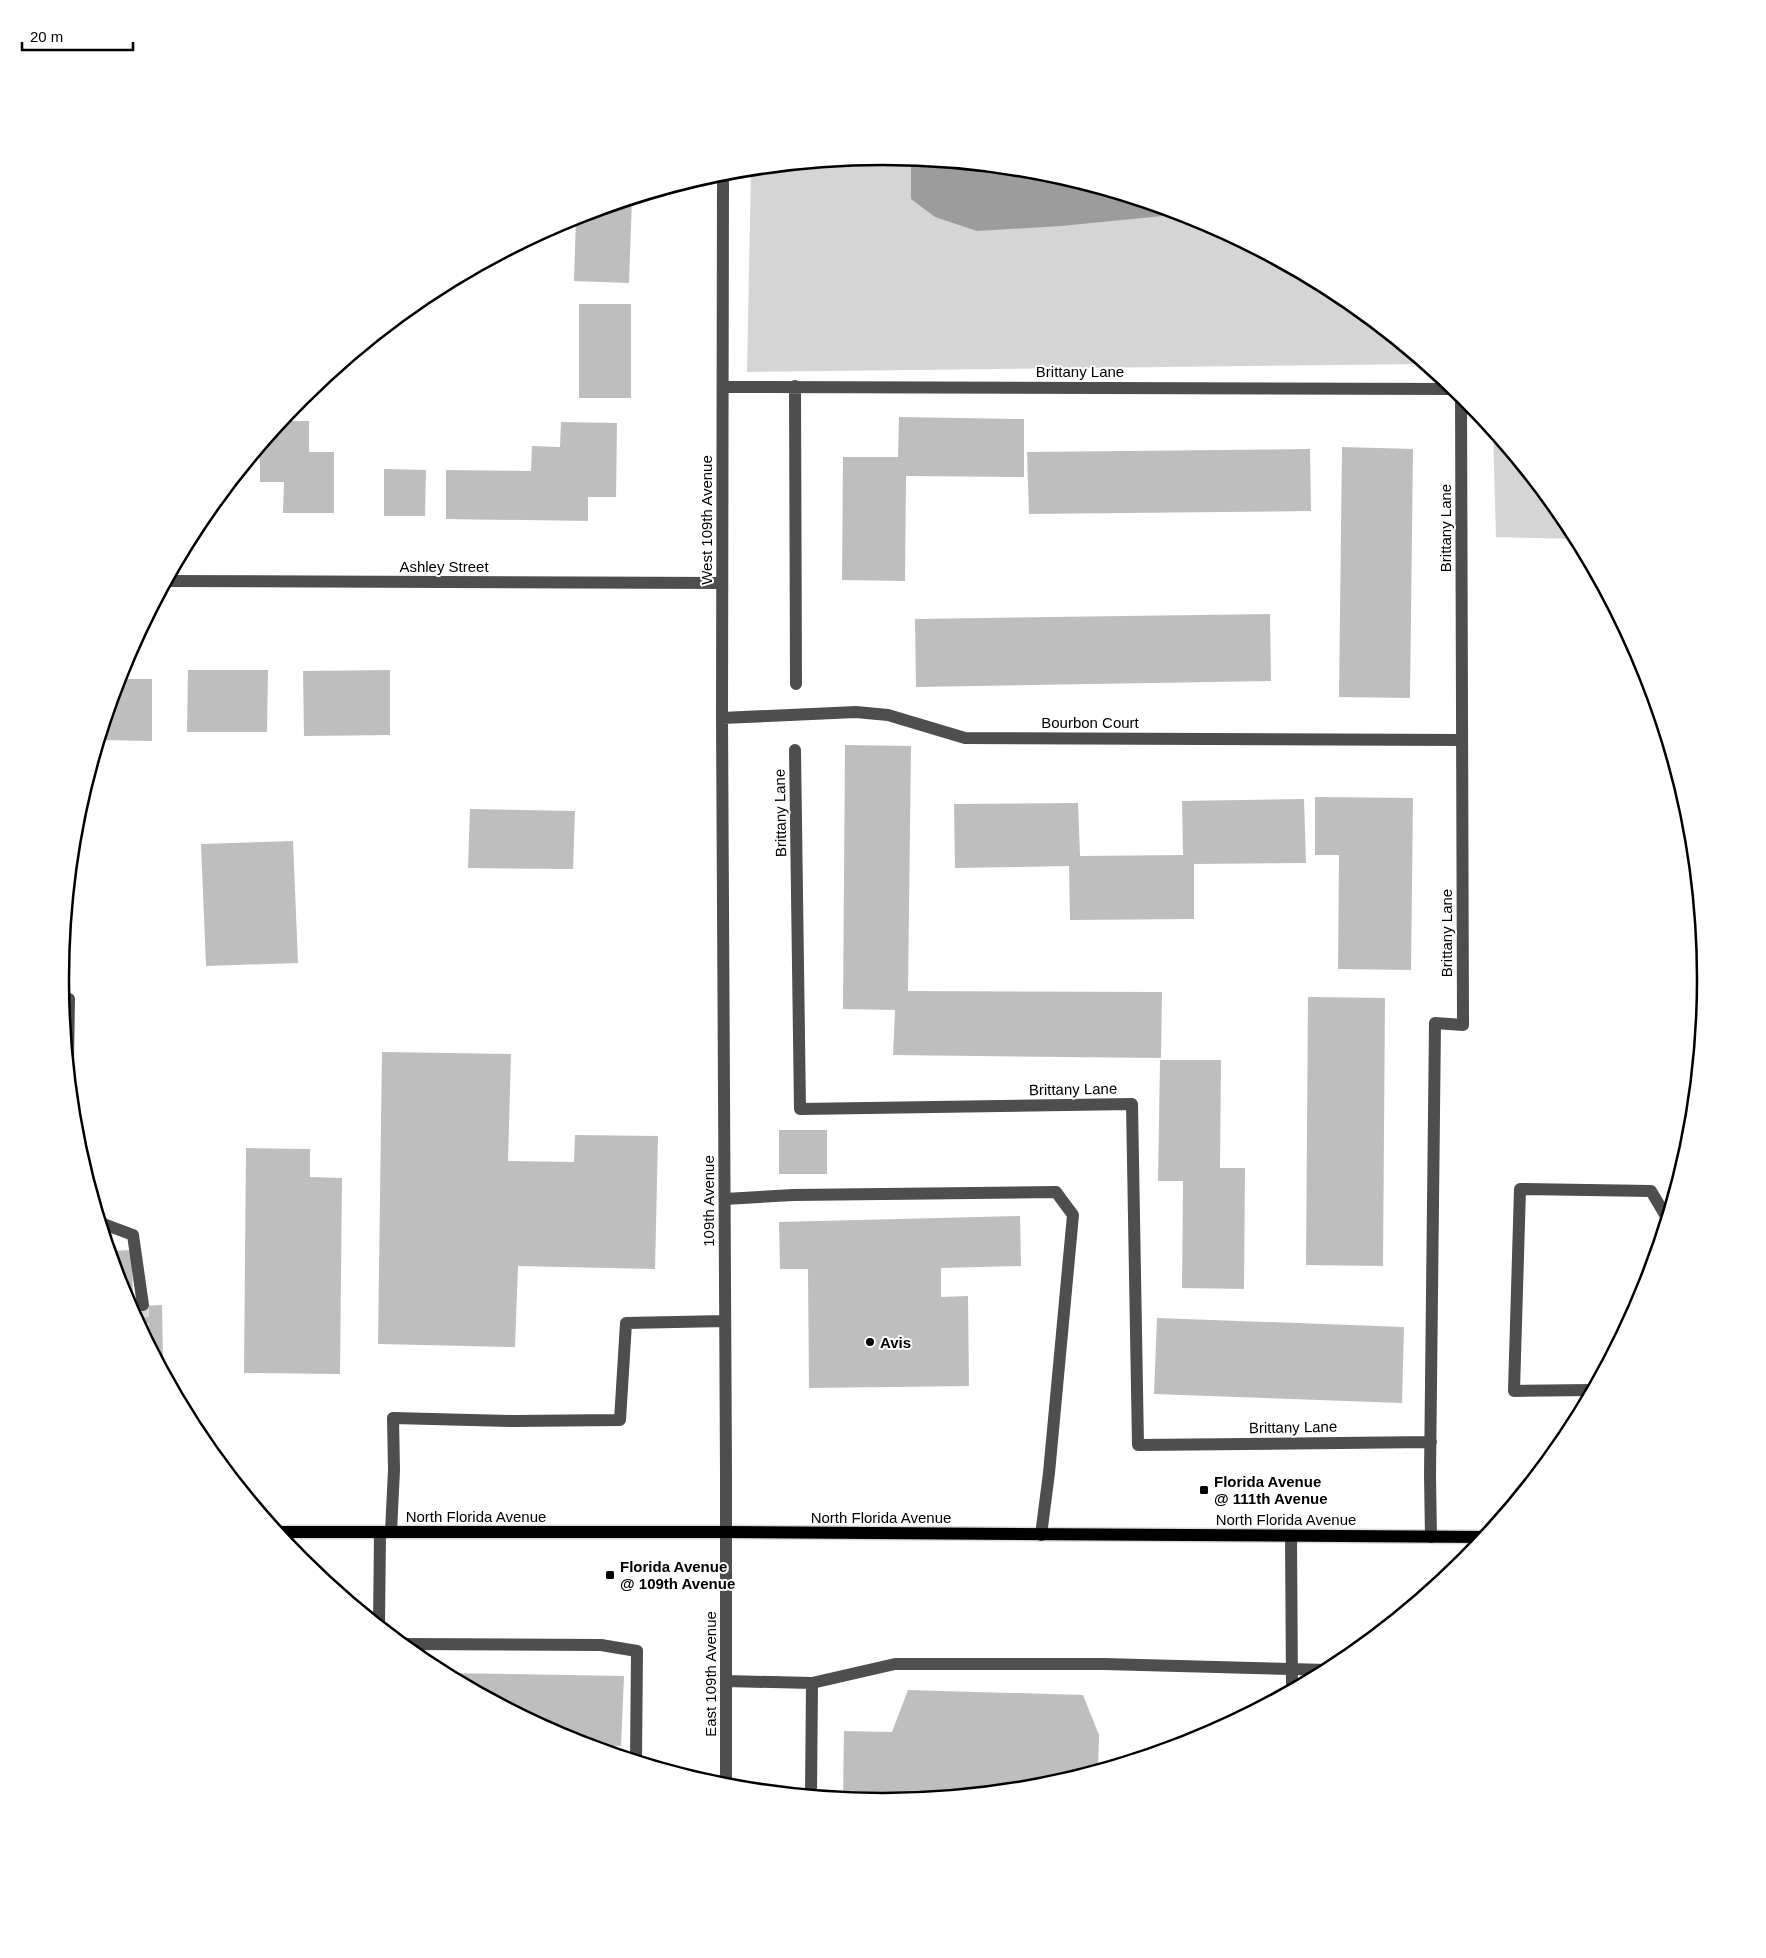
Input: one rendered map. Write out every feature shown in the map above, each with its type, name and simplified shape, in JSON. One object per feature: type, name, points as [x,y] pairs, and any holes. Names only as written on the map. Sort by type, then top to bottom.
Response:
[{"type":"main road","name":"North Florida Avenue","points":[[286,1532],[726,1532],[1476,1537]]},
{"type":"street","name":"West 109th Avenue","points":[[722,869],[723,180]]},
{"type":"street","points":[[795,386],[796,684]]},
{"type":"street","name":"Brittany Lane","points":[[723,387],[1444,389]]},
{"type":"street","name":"Brittany Lane","points":[[1431,1537],[1435,1023],[1463,1024],[1461,405]]},
{"type":"street","name":"Ashley Street","points":[[173,581],[722,583]]},
{"type":"street","name":"Bourbon Court","points":[[722,718],[856,712],[888,715],[965,738],[1462,740]]},
{"type":"street","name":"Brittany Lane","points":[[795,750],[800,1109],[1132,1104],[1138,1445],[1431,1442]]},
{"type":"street","name":"109th Avenue","points":[[722,869],[726,1532]]},
{"type":"street","points":[[1585,1390],[1514,1391],[1520,1189],[1651,1191],[1663,1212]]},
{"type":"street","points":[[725,1199],[793,1194],[1056,1192],[1073,1215],[1049,1473],[1041,1534]]},
{"type":"street","points":[[107,1225],[132,1235],[143,1305]]},
{"type":"street","points":[[379,1619],[393,1418],[513,1421],[620,1420],[626,1323],[725,1321]]},
{"type":"street","name":"East 109th Avenue","points":[[726,1532],[726,1778]]},
{"type":"street","points":[[1291,1536],[1292,1683]]},
{"type":"street","points":[[414,1644],[601,1645],[637,1651],[636,1755]]},
{"type":"street","points":[[726,1680],[812,1683],[895,1664],[1104,1664],[1312,1670]]},
{"type":"street","points":[[811,1790],[812,1683]]},
{"type":"shaded area","points":[[883,165],[936,166],[1042,180],[1094,192],[1145,208],[1195,227],[1243,249],[1290,274],[1335,302],[1379,333],[1416,364],[747,372],[751,176],[830,166]]},
{"type":"shaded area","points":[[911,166],[936,166],[1042,180],[1094,192],[1165,216],[1061,226],[977,231],[935,217],[911,199]]},
{"type":"shaded area","points":[[1493,440],[1529,483],[1567,539],[1496,537]]},
{"type":"building","points":[[632,205],[629,283],[574,281],[576,225]]},
{"type":"building","points":[[579,304],[631,304],[631,398],[579,398]]},
{"type":"building","points":[[899,417],[1024,419],[1024,477],[906,476],[905,581],[842,580],[843,457],[898,457]]},
{"type":"building","points":[[290,421],[309,421],[309,452],[334,452],[334,513],[283,513],[284,482],[260,482],[260,455]]},
{"type":"building","points":[[561,422],[617,423],[616,497],[588,497],[588,521],[446,519],[446,470],[531,471],[532,446],[560,447]]},
{"type":"building","points":[[1342,447],[1413,449],[1410,698],[1339,697]]},
{"type":"building","points":[[1310,449],[1311,511],[1029,514],[1027,452]]},
{"type":"building","points":[[384,469],[426,470],[425,516],[384,516]]},
{"type":"building","points":[[1270,614],[1271,681],[916,687],[915,619]]},
{"type":"building","points":[[188,670],[268,670],[267,732],[187,732]]},
{"type":"building","points":[[390,670],[390,735],[304,736],[303,671]]},
{"type":"building","points":[[126,679],[152,679],[152,741],[105,740]]},
{"type":"building","points":[[845,745],[911,746],[908,991],[1162,992],[1161,1058],[893,1055],[895,1010],[843,1009]]},
{"type":"building","points":[[1315,797],[1413,798],[1411,970],[1338,969],[1339,855],[1315,855]]},
{"type":"building","points":[[1304,799],[1306,863],[1194,864],[1194,919],[1070,920],[1069,866],[955,868],[954,804],[1078,803],[1080,856],[1183,855],[1182,801]]},
{"type":"building","points":[[470,809],[575,811],[573,869],[468,868]]},
{"type":"building","points":[[293,841],[298,963],[206,966],[201,844]]},
{"type":"building","points":[[1308,997],[1385,998],[1383,1266],[1306,1265]]},
{"type":"building","points":[[382,1052],[511,1054],[508,1161],[574,1162],[575,1135],[658,1136],[655,1269],[518,1266],[515,1347],[378,1344]]},
{"type":"building","points":[[1160,1060],[1221,1060],[1220,1168],[1245,1168],[1244,1289],[1182,1288],[1183,1181],[1158,1181]]},
{"type":"building","points":[[779,1130],[827,1130],[827,1174],[779,1174]]},
{"type":"building","points":[[246,1148],[310,1149],[310,1177],[342,1178],[340,1374],[244,1373]]},
{"type":"building","points":[[1020,1216],[1021,1266],[941,1268],[941,1297],[968,1296],[969,1386],[809,1388],[808,1269],[780,1269],[779,1222]]},
{"type":"building","points":[[132,1250],[133,1295],[131,1291],[116,1251]]},
{"type":"building","points":[[162,1305],[163,1358],[138,1306]]},
{"type":"building","points":[[1157,1318],[1404,1327],[1402,1403],[1154,1394]]},
{"type":"building","points":[[459,1673],[624,1676],[621,1746],[610,1746],[571,1731],[523,1709]]},
{"type":"building","points":[[908,1690],[1083,1695],[1099,1735],[1098,1765],[1042,1778],[936,1792],[843,1792],[844,1731],[892,1732]]},
{"type":"tunnel","points":[[143,1305],[143,1317]]},
{"type":"place","name":"Avis","points":[[870,1342]]},
{"type":"place","name":"Florida Avenue @ 111th Avenue","points":[[1204,1490]]},
{"type":"place","name":"Florida Avenue @ 109th Avenue","points":[[610,1575]]}]
